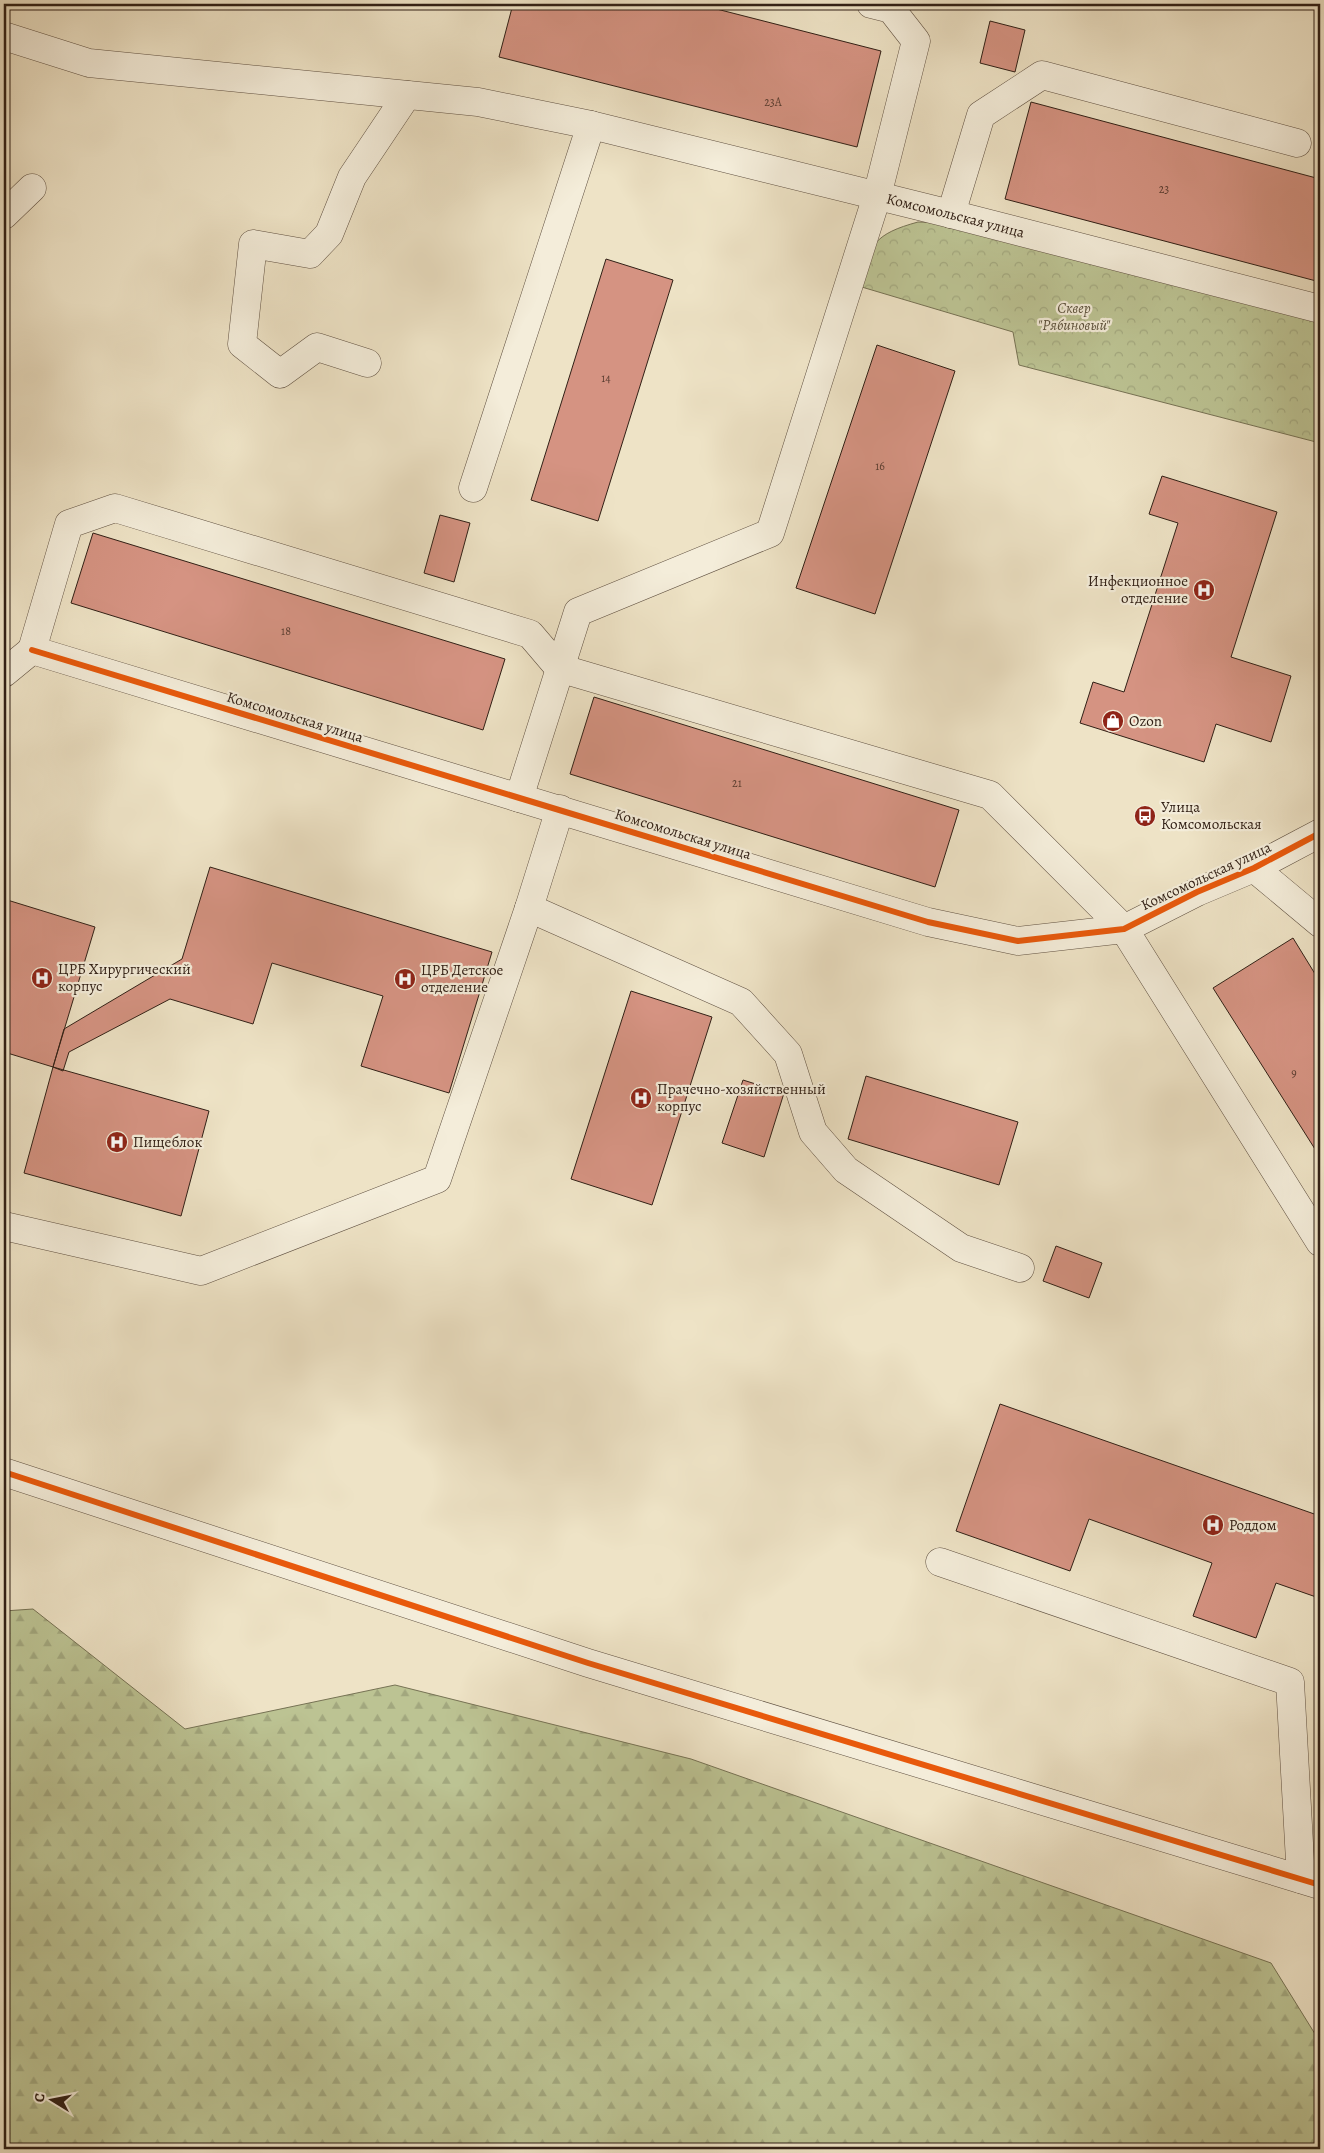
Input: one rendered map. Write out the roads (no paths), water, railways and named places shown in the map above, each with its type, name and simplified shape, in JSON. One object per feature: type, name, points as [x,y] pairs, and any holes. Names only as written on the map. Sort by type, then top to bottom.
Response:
[{"type":"street","points":[[519,798],[578,612],[770,533],[877,196],[916,41],[891,9],[871,4]]},
{"type":"street","name":"Комсомольская улица","points":[[4,36],[89,63],[478,102],[591,125],[951,214],[1320,309]]},
{"type":"street","points":[[951,214],[981,115],[1042,75],[1297,143]]},
{"type":"street","points":[[367,363],[318,347],[280,374],[242,344],[253,244],[310,254],[329,234],[352,177],[407,95]]},
{"type":"street","points":[[473,488],[591,125]]},
{"type":"street","points":[[4,215],[32,188]]},
{"type":"street","points":[[4,673],[32,650],[69,524],[115,508],[530,634],[559,668],[990,795],[1124,929],[1320,1242]]},
{"type":"street","name":"Комсомольская улица","points":[[32,650],[928,922],[1009,940],[1018,941],[1124,929],[1197,892],[1254,868],[1320,833]]},
{"type":"street","points":[[4,1226],[202,1271],[437,1179],[529,908],[560,809]]},
{"type":"street","name":"Комсомольская улица","points":[[1297,846],[1320,821]]},
{"type":"street","points":[[1254,868],[1320,923]]},
{"type":"street","points":[[529,908],[741,1002],[788,1054],[813,1132],[846,1170],[961,1248],[1020,1268]]},
{"type":"street","points":[[4,1472],[588,1663],[1311,1882],[1290,1682],[940,1562]]},
{"type":"place","name":"Инфекционное отделение","points":[[1204,590]]},
{"type":"place","name":"Ozon","points":[[1113,721]]},
{"type":"place","name":"Улица Комсомольская","points":[[1145,816]]},
{"type":"place","name":"ЦРБ Хирургический корпус","points":[[42,978]]},
{"type":"place","name":"ЦРБ Детское отделение","points":[[405,979]]},
{"type":"place","name":"Прачечно-хозяйственный корпус","points":[[641,1098]]},
{"type":"place","name":"Пищеблок","points":[[117,1142]]},
{"type":"place","name":"Роддом","points":[[1213,1525]]},
{"type":"park label","name":"Сквер \"Рябиновый\"","points":[[1074,316]]}]
